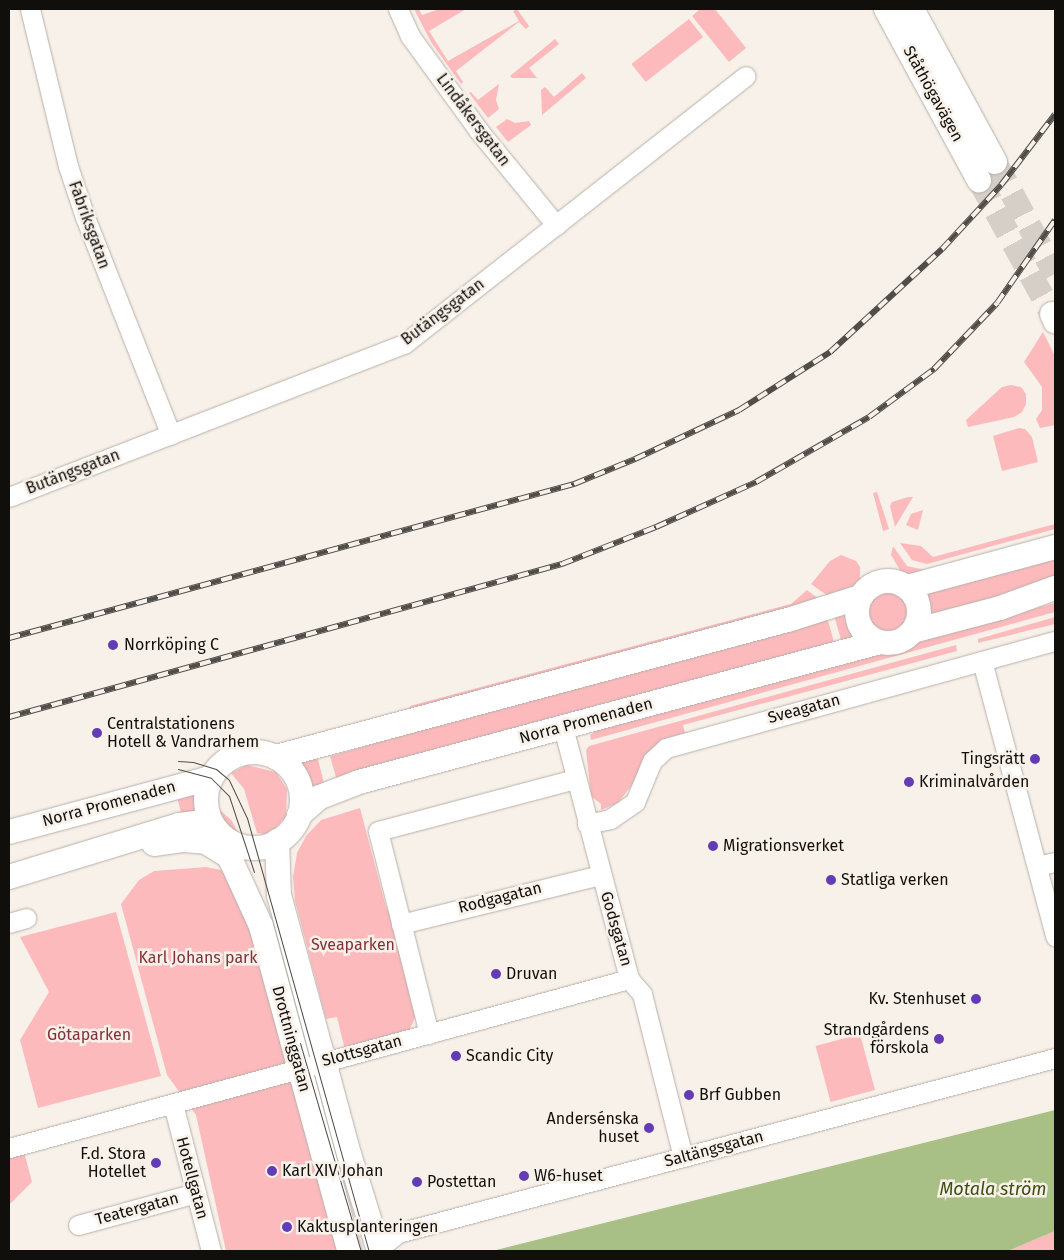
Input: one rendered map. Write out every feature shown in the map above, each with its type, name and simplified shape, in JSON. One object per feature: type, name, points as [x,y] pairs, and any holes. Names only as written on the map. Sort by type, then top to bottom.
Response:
[{"type":"main road","name":"Ståthögavägen","points":[[886,9],[979,180]]},
{"type":"main road","name":"Ståthögavägen","points":[[912,9],[995,162]]},
{"type":"main road","points":[[907,587],[1055,547]]},
{"type":"main road","points":[[215,828],[206,800],[210,778],[221,765],[238,754],[250,752],[276,757],[791,619],[860,597],[871,586],[883,581],[894,581],[907,587],[919,608],[913,630]]},
{"type":"main road","points":[[1000,608],[1055,588]]},
{"type":"main road","points":[[860,597],[856,616],[859,625],[871,639],[880,642],[898,642],[913,630],[1000,608],[1055,597]]},
{"type":"main road","name":"Norra Promenaden","points":[[299,816],[333,790],[880,642]]},
{"type":"main road","points":[[9,877],[88,855],[179,825],[204,822],[215,828],[227,839],[248,847],[277,841],[294,826],[299,816],[302,802],[296,776],[276,757]]},
{"type":"main road","name":"Norra Promenaden","points":[[9,832],[210,778]]},
{"type":"main road","name":"Drottninggatan","points":[[215,828],[261,926],[349,1251]]},
{"type":"main road","points":[[88,855],[184,840],[206,842],[230,857]]},
{"type":"main road","name":"Drottninggatan","points":[[277,841],[279,895],[380,1251]]},
{"type":"street","name":"Fabriksgatan","points":[[30,9],[68,166],[85,217],[171,434]]},
{"type":"street","name":"Lindåkersgatan","points":[[398,9],[410,36],[479,131],[556,225]]},
{"type":"street","name":"Butängsgatan","points":[[9,497],[404,344],[746,76]]},
{"type":"street","name":"Sveagatan","points":[[587,824],[610,818],[635,802],[652,761],[666,748],[1055,641]]},
{"type":"street","points":[[982,661],[1055,936]]},
{"type":"street","name":"Godsgatan","points":[[563,727],[600,875],[629,979],[642,994],[683,1157]]},
{"type":"street","points":[[429,1034],[378,830],[575,779]]},
{"type":"street","points":[[1037,866],[1055,862]]},
{"type":"street","name":"Rodgagatan","points":[[401,924],[600,875]]},
{"type":"street","name":"Slottsgatan","points":[[9,1148],[175,1113],[298,1068],[629,979]]},
{"type":"street","name":"Saltängsgatan","points":[[380,1251],[383,1245],[398,1233],[498,1204],[1055,1058]]},
{"type":"street","name":"Hotellgatan","points":[[175,1113],[211,1251]]},
{"type":"street","name":"Teatergatan","points":[[78,1225],[196,1193]]},
{"type":"green space","points":[[414,9],[419,9],[422,15],[439,9],[466,9],[429,31],[448,61],[519,21],[513,11],[517,9],[529,26],[526,29],[519,22],[456,71],[463,82],[461,84],[431,42]]},
{"type":"green space","points":[[700,9],[715,9],[746,48],[729,62],[692,16]]},
{"type":"green space","points":[[689,19],[703,37],[646,82],[631,64]]},
{"type":"green space","points":[[555,39],[559,44],[529,68],[537,78],[512,78],[510,76]]},
{"type":"green space","points":[[582,73],[586,78],[542,115],[541,90],[545,87],[554,97]]},
{"type":"green space","points":[[499,84],[496,100],[499,109],[488,118],[469,93],[471,92],[478,100]]},
{"type":"green space","points":[[507,119],[515,123],[529,121],[531,125],[508,142],[496,127]]},
{"type":"green space","points":[[1043,332],[1055,356],[1055,425],[1040,428],[1036,419],[1042,410],[1042,387],[1024,362]]},
{"type":"green space","points":[[1011,385],[1021,387],[1026,394],[1026,404],[1022,412],[1014,417],[968,427],[966,420],[1002,387]]},
{"type":"green space","points":[[1019,428],[1025,429],[1032,437],[1038,462],[1002,471],[993,436]]},
{"type":"green space","points":[[877,492],[889,529],[883,531],[873,493]]},
{"type":"green space","points":[[913,497],[895,527],[890,506],[892,502]]},
{"type":"green space","points":[[923,510],[918,530],[906,525],[911,514]]},
{"type":"green space","points":[[1055,524],[1055,529],[927,564],[912,560],[900,543],[921,546],[933,557]]},
{"type":"green space","points":[[893,546],[907,566],[925,570],[909,576],[900,570],[891,555]]},
{"type":"green space","points":[[1055,552],[1055,585],[927,620],[928,604],[923,592]]},
{"type":"green space","points":[[841,555],[856,561],[860,567],[860,582],[857,588],[828,596],[811,584],[830,561]]},
{"type":"green space","points":[[807,590],[820,600],[407,717],[410,706],[791,604]]},
{"type":"green space","points":[[893,590],[905,596],[910,603],[910,621],[905,628],[898,633],[885,634],[873,628],[868,621],[867,608],[873,596],[880,591]]},
{"type":"green space","points":[[1055,603],[1055,612],[591,740],[590,735],[603,726]]},
{"type":"green space","points":[[851,607],[849,620],[858,638],[842,643],[833,612]]},
{"type":"green space","points":[[826,614],[835,645],[339,787],[330,756]]},
{"type":"green space","points":[[1055,617],[1055,624],[978,643],[978,639]]},
{"type":"green space","points":[[956,645],[957,651],[683,725],[685,733],[668,738],[618,803],[601,810],[601,804],[591,796],[586,750],[589,746]]},
{"type":"green space","points":[[316,752],[325,787],[305,795],[300,775],[291,761]]},
{"type":"green space","points":[[247,765],[276,772],[287,789],[286,817],[268,835],[257,833],[244,789],[231,773]]},
{"type":"green space","points":[[200,786],[203,814],[183,820],[175,790]]},
{"type":"green space","points":[[217,807],[232,821],[239,835],[226,826]]},
{"type":"green space","name":"Sveaparken","points":[[360,808],[386,907],[396,927],[415,1017],[408,1034],[345,1050],[337,1017],[326,1019],[295,901],[293,877],[297,853],[306,836],[321,820]]},
{"type":"green space","name":"Karl Johans park","points":[[206,867],[221,870],[243,898],[340,1251],[226,1251],[196,1115],[167,1075],[121,904],[139,880],[154,871]]},
{"type":"green space","name":"Götaparken","points":[[116,912],[161,1076],[38,1108],[20,1040],[49,992],[20,937]]},
{"type":"green space","points":[[860,1034],[875,1090],[831,1102],[816,1046]]},
{"type":"green space","points":[[23,1148],[32,1182],[9,1205],[9,1152]]},
{"type":"green space","points":[[1055,1231],[1055,1251],[1008,1251]]},
{"type":"water","name":"Motala ström","points":[[1055,1110],[1055,1231],[1008,1251],[492,1251]]},
{"type":"tunnel","points":[[995,162],[1055,274]]},
{"type":"tunnel","points":[[979,180],[1052,314]]},
{"type":"tram line","points":[[178,761],[193,762],[216,769],[229,780],[247,818],[369,1251]]},
{"type":"tram line","points":[[178,769],[211,778],[229,796],[254,872]]},
{"type":"tram line","points":[[300,1043],[361,1251]]},
{"type":"railway","points":[[9,638],[574,484],[635,459],[739,410],[830,352],[942,249],[1001,185],[1055,114]]},
{"type":"railway","points":[[9,717],[562,564],[656,527],[756,482],[869,417],[934,369],[997,303],[1055,220]]},
{"type":"place","name":"Norrköping C","points":[[113,645]]},
{"type":"place","name":"Centralstationens Hotell & Vandrarhem","points":[[97,733]]},
{"type":"place","name":"Tingsrätt","points":[[1035,759]]},
{"type":"place","name":"Kriminalvården","points":[[909,782]]},
{"type":"place","name":"Migrationsverket","points":[[713,846]]},
{"type":"place","name":"Statliga verken","points":[[831,880]]},
{"type":"place","name":"Druvan","points":[[496,974]]},
{"type":"place","name":"Kv. Stenhuset","points":[[976,999]]},
{"type":"place","name":"Strandgårdens förskola","points":[[939,1039]]},
{"type":"place","name":"Scandic City","points":[[456,1056]]},
{"type":"place","name":"Brf Gubben","points":[[689,1095]]},
{"type":"place","name":"Andersénska huset","points":[[649,1128]]},
{"type":"place","name":"F.d. Stora Hotellet","points":[[156,1163]]},
{"type":"place","name":"Karl XIV Johan","points":[[272,1171]]},
{"type":"place","name":"W6-huset","points":[[524,1176]]},
{"type":"place","name":"Postettan","points":[[417,1182]]},
{"type":"place","name":"Kaktusplanteringen","points":[[287,1227]]}]
